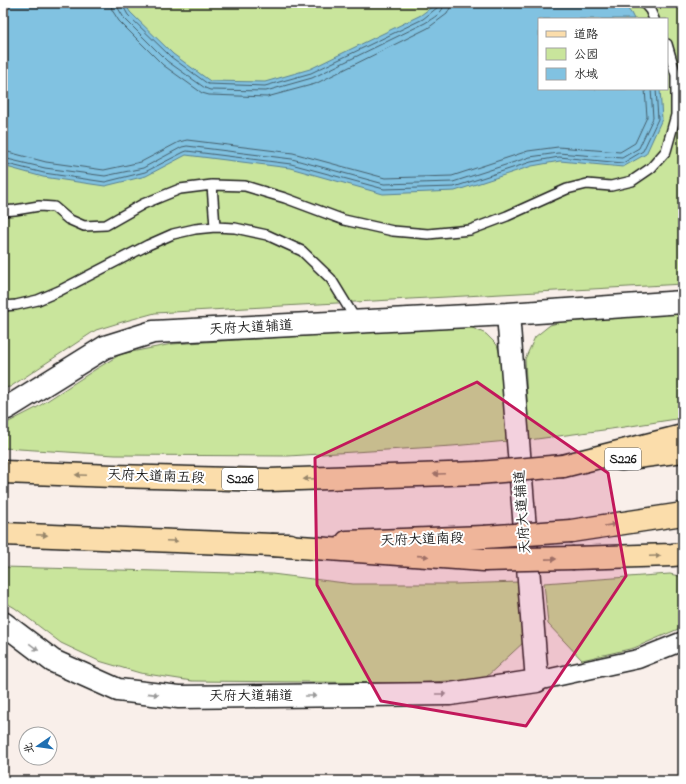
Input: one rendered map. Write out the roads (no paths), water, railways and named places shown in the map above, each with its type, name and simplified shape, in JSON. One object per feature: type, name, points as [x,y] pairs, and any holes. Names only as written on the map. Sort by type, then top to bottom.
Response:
[{"type":"main road","points":[[563,466],[683,436]]},
{"type":"main road","name":"S226","points":[[563,466],[683,451]]},
{"type":"main road","name":"天府大道南五段","points":[[3,472],[269,480],[478,473],[563,466]]},
{"type":"main road","name":"天府大道南段","points":[[272,545],[484,537],[571,531],[683,514]]},
{"type":"main road","points":[[3,534],[272,545],[484,560],[683,554]]},
{"type":"street","points":[[508,314],[683,302]]},
{"type":"street","name":"天府大道辅道","points":[[3,409],[7,408],[105,347],[153,332],[508,314],[537,681],[450,694],[179,697],[118,690],[53,662],[3,623]]},
{"type":"street","points":[[537,681],[638,659],[683,641]]},
{"type":"lane","points":[[644,3],[650,10],[654,18]]},
{"type":"lane","points":[[3,211],[39,206],[54,207],[68,219],[84,226],[106,225],[143,204],[180,189],[212,185],[245,186],[285,198],[344,220],[394,231],[428,234],[470,230],[507,216],[567,189],[587,184],[611,186],[632,181],[651,168],[666,151],[676,115],[676,75],[668,47]]},
{"type":"lane","points":[[212,185],[216,227]]},
{"type":"lane","points":[[3,306],[16,305],[38,300],[173,234],[194,229],[216,227],[235,228],[267,235],[302,251],[331,278],[357,322]]},
{"type":"water","points":[[3,3],[125,3],[130,12],[173,54],[210,81],[265,82],[310,69],[421,15],[437,3],[623,3],[634,18],[538,18],[538,90],[660,90],[662,119],[646,154],[623,167],[560,161],[532,166],[455,191],[383,194],[290,168],[186,155],[146,176],[105,186],[43,177],[3,166]]}]
